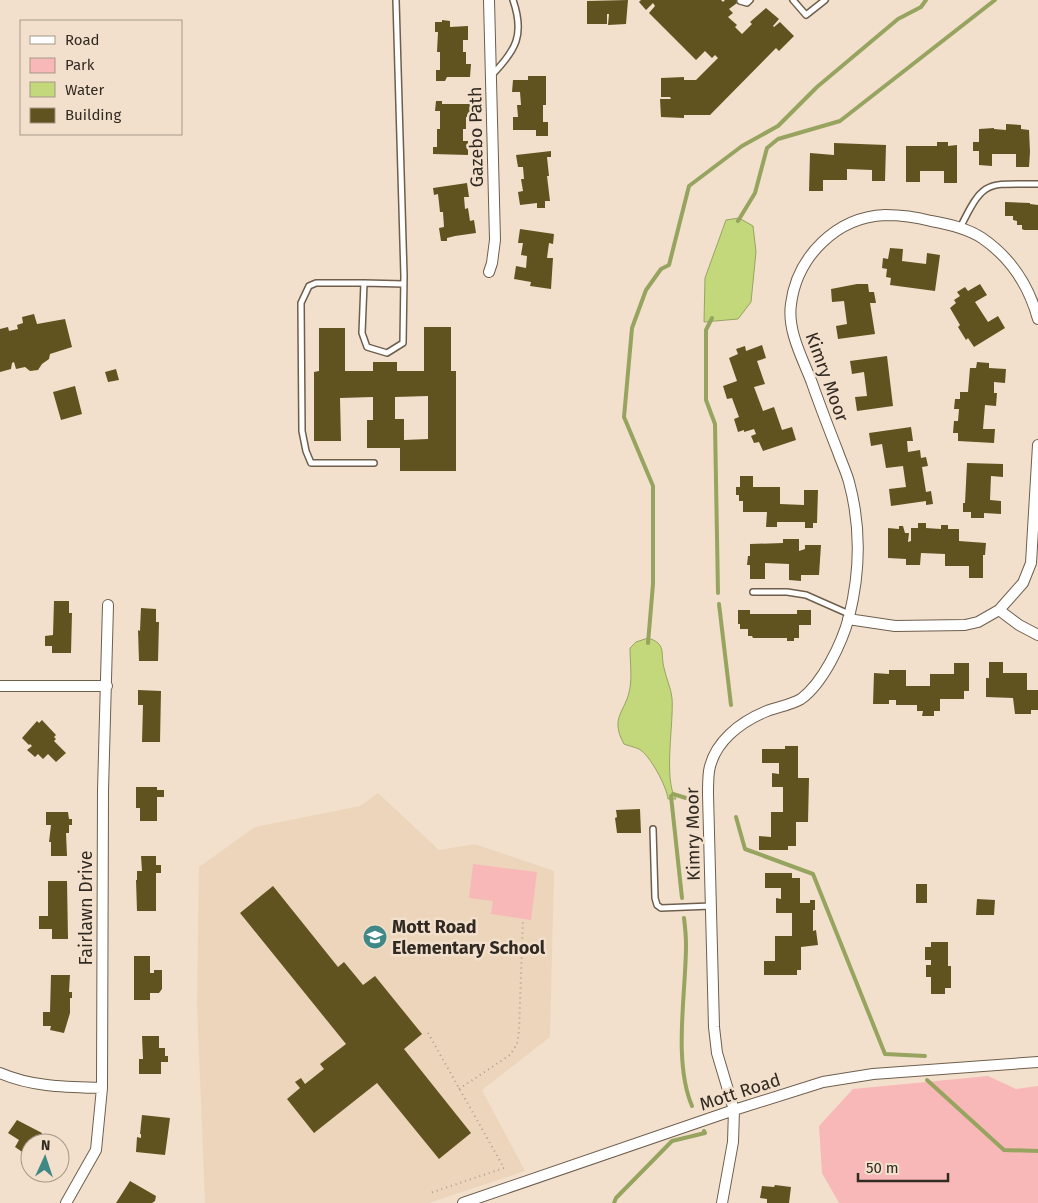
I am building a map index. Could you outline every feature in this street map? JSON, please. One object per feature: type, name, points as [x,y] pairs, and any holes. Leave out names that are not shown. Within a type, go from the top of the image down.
[{"type":"street","name":"Gazebo Path","points":[[489,0],[495,240],[489,272]]},
{"type":"street","name":"Kimry Moor","points":[[722,1203],[733,1142],[734,1110],[717,1053],[714,1027],[708,794],[710,770],[722,743],[740,724],[800,699],[817,684],[834,654],[849,617],[858,567],[857,532],[849,481],[793,334],[790,307],[794,286],[802,266],[814,250],[835,231],[858,220],[884,215],[912,217],[960,228],[981,238],[994,247],[1026,285],[1033,299],[1038,319]]},
{"type":"street","points":[[849,617],[895,626],[965,625],[978,622],[999,610],[1023,583],[1031,563],[1038,445]]},
{"type":"street","name":"Fairlawn Drive","points":[[66,1203],[96,1150],[102,1088],[104,790],[108,605]]},
{"type":"street","points":[[999,610],[1019,625],[1038,635]]},
{"type":"street","points":[[0,686],[107,686]]},
{"type":"street","name":"Mott Road","points":[[463,1203],[734,1110],[823,1082],[873,1074],[1038,1062]]},
{"type":"street","points":[[0,1074],[13,1079],[49,1086],[102,1088]]},
{"type":"lane","points":[[364,283],[362,333],[366,347],[387,352],[403,343],[404,284],[396,0]]},
{"type":"lane","points":[[491,76],[514,47],[518,32],[518,17],[513,0]]},
{"type":"lane","points":[[740,0],[747,3],[750,0]]},
{"type":"lane","points":[[793,0],[806,15],[825,0]]},
{"type":"lane","points":[[960,228],[972,204],[980,192],[988,186],[997,184],[1038,184]]},
{"type":"lane","points":[[374,463],[311,463],[306,451],[302,431],[301,303],[309,286],[316,282],[404,284]]},
{"type":"lane","points":[[753,592],[787,592],[806,595],[849,617]]},
{"type":"lane","points":[[653,829],[655,898],[657,906],[661,908],[711,906]]},
{"type":"path","points":[[459,1089],[510,1055],[516,1044],[519,1031],[523,918]]},
{"type":"path","points":[[428,1033],[504,1168],[430,1193]]},
{"type":"shaded area","name":"Mott Road Elementary School","points":[[378,793],[439,850],[475,844],[554,871],[550,1037],[482,1090],[525,1171],[429,1203],[205,1203],[197,1004],[199,867],[255,827],[360,806]]},
{"type":"green space","points":[[473,864],[537,872],[531,920],[491,914],[493,901],[469,898]]},
{"type":"green space","points":[[988,1076],[1016,1089],[1038,1086],[1038,1203],[839,1203],[822,1173],[819,1126],[853,1089]]},
{"type":"water","points":[[739,218],[753,226],[756,252],[751,302],[738,319],[704,322],[705,278],[726,220]]},
{"type":"water","points":[[648,638],[658,643],[662,649],[664,668],[671,694],[670,779],[676,799],[668,799],[665,787],[653,764],[639,749],[624,744],[618,727],[618,721],[630,688],[630,648],[636,642]]},
{"type":"building","points":[[628,0],[626,24],[608,25],[609,14],[607,14],[607,24],[587,24],[587,1]]},
{"type":"building","points":[[641,0],[721,0],[723,2],[725,0],[741,0],[729,9],[733,13],[728,17],[737,25],[735,27],[742,34],[752,24],[750,22],[766,8],[779,19],[774,27],[780,22],[794,36],[779,51],[776,48],[710,115],[684,115],[684,118],[661,117],[660,99],[671,99],[670,97],[661,97],[661,78],[684,77],[684,80],[696,80],[718,58],[715,55],[712,58],[705,51],[696,60],[649,13],[655,6],[653,3],[646,10],[639,2]]},
{"type":"building","points":[[442,20],[450,21],[450,27],[468,26],[468,40],[463,40],[463,52],[466,52],[466,64],[471,64],[470,77],[447,77],[445,81],[436,81],[436,70],[440,70],[440,52],[437,52],[438,32],[435,32],[435,22],[442,22]]},
{"type":"building","points":[[528,76],[546,76],[546,105],[543,105],[543,122],[548,122],[548,136],[536,136],[536,130],[513,130],[513,117],[518,117],[517,105],[521,105],[520,92],[512,92],[513,80],[528,80]]},
{"type":"building","points":[[436,101],[442,101],[442,104],[471,104],[470,117],[466,117],[466,129],[463,129],[463,141],[468,141],[468,155],[433,154],[433,147],[437,147],[437,129],[440,129],[440,111],[435,111]]},
{"type":"building","points":[[1006,124],[1021,125],[1021,129],[1029,130],[1029,167],[1016,167],[1016,154],[992,154],[992,166],[979,165],[979,151],[973,151],[973,142],[979,142],[979,129],[994,128],[1006,130]]},
{"type":"building","points":[[937,142],[948,142],[948,146],[957,145],[957,183],[944,183],[944,171],[920,171],[920,182],[906,182],[906,146],[937,146]]},
{"type":"building","points":[[834,143],[886,145],[885,181],[872,181],[872,170],[847,169],[847,180],[823,180],[823,191],[809,191],[810,153],[834,155]]},
{"type":"building","points":[[551,151],[551,157],[547,157],[550,201],[545,201],[545,208],[537,208],[537,203],[520,205],[518,192],[523,191],[521,179],[524,179],[523,167],[518,167],[516,155]]},
{"type":"building","points":[[467,183],[469,197],[464,197],[465,209],[468,208],[470,221],[474,220],[476,233],[455,236],[447,238],[447,241],[441,241],[439,228],[444,227],[443,212],[440,212],[438,194],[434,195],[433,188]]},
{"type":"building","points":[[1005,202],[1038,205],[1038,230],[1024,230],[1022,225],[1017,225],[1017,221],[1013,220],[1013,216],[1005,216]]},
{"type":"building","points":[[520,229],[554,234],[553,244],[549,243],[547,258],[553,258],[551,289],[530,286],[531,282],[514,279],[516,266],[526,268],[527,256],[521,255],[523,243],[518,243]]},
{"type":"building","points":[[890,248],[903,249],[902,261],[926,264],[927,253],[940,255],[935,291],[890,285],[891,278],[886,277],[887,269],[882,268],[883,258],[888,259]]},
{"type":"building","points":[[868,284],[869,292],[874,292],[876,303],[870,303],[875,334],[838,339],[836,326],[847,324],[844,301],[832,302],[831,289]]},
{"type":"building","points":[[980,284],[987,295],[975,302],[988,322],[998,316],[1005,328],[974,347],[968,338],[966,340],[958,327],[960,325],[950,308],[956,303],[954,300],[960,296],[957,292],[965,287],[968,291]]},
{"type":"building","points":[[34,314],[37,324],[65,319],[72,347],[50,354],[49,359],[38,370],[30,371],[25,367],[16,369],[14,362],[11,369],[0,372],[0,329],[8,327],[9,331],[18,329],[17,325],[23,323],[22,317]]},
{"type":"building","points":[[424,327],[451,327],[451,371],[456,371],[456,471],[400,471],[400,448],[367,448],[367,420],[373,420],[373,397],[340,398],[341,441],[314,441],[314,372],[319,371],[319,328],[345,328],[345,371],[373,371],[373,362],[397,362],[397,371],[424,371]],"holes":[[[428,396],[428,439],[404,440],[404,419],[395,419],[395,397]]]},
{"type":"building","points":[[762,345],[766,358],[757,361],[765,384],[754,387],[763,411],[774,407],[782,430],[792,427],[796,440],[763,451],[759,442],[754,443],[751,436],[756,434],[754,429],[738,432],[734,419],[739,417],[732,398],[727,399],[723,386],[737,381],[729,358],[738,354],[736,349],[745,346],[746,351]]},
{"type":"building","points":[[887,356],[893,406],[857,411],[855,397],[867,396],[864,372],[852,374],[850,361]]},
{"type":"building","points":[[977,362],[989,363],[989,368],[1006,369],[1005,383],[994,382],[994,393],[997,393],[996,406],[985,405],[983,429],[995,429],[994,443],[958,441],[958,433],[953,433],[954,421],[958,421],[959,409],[954,409],[955,399],[960,399],[960,392],[968,392],[970,368],[976,368]]},
{"type":"building","points":[[116,369],[119,380],[108,382],[105,372]]},
{"type":"building","points":[[75,386],[82,414],[61,420],[53,392]]},
{"type":"building","points":[[911,427],[913,441],[907,441],[908,452],[920,450],[921,458],[926,457],[928,466],[922,467],[926,492],[931,491],[933,504],[926,505],[926,501],[891,506],[889,489],[906,487],[903,466],[886,468],[882,444],[871,446],[869,433]]},
{"type":"building","points":[[967,463],[1003,464],[1003,477],[991,476],[990,500],[1001,501],[1001,514],[984,513],[984,518],[971,518],[971,512],[963,512]]},
{"type":"building","points":[[740,476],[753,476],[753,487],[780,487],[780,504],[804,505],[804,490],[818,490],[817,523],[813,523],[813,528],[805,528],[805,522],[777,522],[777,527],[766,527],[767,512],[743,512],[743,501],[739,501],[739,495],[736,495],[736,487],[740,487]]},
{"type":"building","points":[[918,523],[926,523],[926,528],[941,529],[941,525],[948,525],[948,529],[959,529],[959,541],[986,543],[985,555],[983,555],[983,578],[969,578],[969,566],[945,566],[945,554],[921,553],[920,565],[906,565],[906,559],[888,558],[888,528],[899,529],[899,526],[903,526],[905,533],[909,533],[908,542],[911,541],[911,528],[918,528]]},
{"type":"building","points":[[783,539],[799,539],[799,551],[805,549],[805,545],[821,545],[819,575],[801,575],[801,581],[789,580],[789,564],[765,563],[765,579],[750,579],[750,565],[747,565],[748,556],[750,556],[750,544],[783,543]]},
{"type":"building","points":[[54,601],[69,601],[69,613],[72,613],[71,653],[52,653],[52,646],[45,646],[45,636],[53,635]]},
{"type":"building","points":[[141,608],[156,609],[156,622],[159,622],[158,661],[139,661],[138,630],[140,631]]},
{"type":"building","points":[[738,610],[750,610],[750,614],[797,614],[797,610],[811,610],[811,625],[799,625],[799,638],[794,638],[794,641],[787,641],[787,638],[753,638],[748,636],[748,629],[740,629]]},
{"type":"building","points":[[989,662],[1003,662],[1003,673],[1027,673],[1027,690],[1038,690],[1038,710],[1031,710],[1031,714],[1015,714],[1013,698],[986,697],[986,678],[989,678]]},
{"type":"building","points":[[954,663],[969,663],[969,691],[964,691],[964,699],[940,699],[940,711],[934,711],[934,716],[922,716],[923,711],[917,711],[917,705],[896,705],[896,700],[889,700],[889,704],[873,704],[874,673],[889,674],[889,670],[906,670],[906,686],[930,686],[930,674],[954,674]]},
{"type":"building","points":[[138,690],[161,691],[160,742],[142,742],[143,705],[138,705]]},
{"type":"building","points":[[42,720],[56,735],[54,741],[66,753],[56,762],[48,754],[43,759],[38,754],[35,757],[27,750],[32,746],[22,738],[37,721],[39,723]]},
{"type":"building","points":[[785,746],[798,746],[798,778],[809,778],[808,822],[796,822],[796,846],[788,846],[788,850],[759,850],[759,836],[771,837],[771,812],[783,812],[783,787],[772,787],[772,773],[779,774],[779,763],[762,763],[762,749],[785,749]]},
{"type":"building","points":[[136,787],[157,787],[157,790],[164,790],[164,797],[157,797],[157,821],[140,821],[140,808],[136,808]]},
{"type":"building","points":[[640,809],[641,833],[617,833],[616,810]]},
{"type":"building","points":[[46,812],[68,812],[69,819],[72,819],[72,825],[69,825],[69,833],[66,833],[67,856],[51,856],[51,842],[49,842],[51,825],[46,825]]},
{"type":"building","points":[[141,856],[156,856],[156,865],[161,865],[161,873],[156,873],[156,911],[137,911],[136,880],[137,871],[142,871]]},
{"type":"building","points":[[765,873],[792,873],[792,878],[800,878],[800,903],[810,903],[810,900],[815,900],[813,931],[816,930],[818,945],[801,947],[801,970],[797,970],[797,975],[764,975],[764,961],[775,961],[775,936],[792,936],[792,913],[776,913],[776,898],[781,899],[781,888],[765,888]]},
{"type":"building","points":[[48,881],[67,881],[68,939],[52,939],[52,929],[39,929],[39,916],[48,916]]},
{"type":"building","points":[[916,884],[927,884],[927,903],[916,903]]},
{"type":"building","points":[[273,886],[338,967],[344,962],[363,985],[375,976],[422,1034],[404,1049],[471,1133],[439,1159],[377,1083],[314,1133],[287,1099],[300,1088],[295,1082],[301,1078],[305,1084],[324,1069],[320,1064],[346,1044],[240,913]]},
{"type":"building","points":[[977,899],[995,900],[994,915],[976,915]]},
{"type":"building","points":[[931,942],[948,942],[948,966],[951,966],[951,988],[945,988],[945,994],[931,994],[931,977],[926,977],[926,965],[931,965],[931,960],[925,960],[925,947],[931,947]]},
{"type":"building","points":[[134,956],[150,956],[150,973],[154,973],[154,970],[162,970],[162,989],[159,993],[150,993],[150,1000],[134,1000]]},
{"type":"building","points":[[51,975],[70,975],[69,992],[72,992],[72,998],[70,998],[70,1013],[64,1033],[50,1030],[51,1026],[43,1026],[43,1012],[50,1012]]},
{"type":"building","points":[[142,1036],[159,1036],[159,1048],[165,1048],[165,1056],[168,1056],[168,1062],[161,1062],[161,1074],[139,1074],[139,1059],[143,1059]]},
{"type":"building","points":[[142,1115],[170,1118],[165,1155],[136,1152],[137,1137],[141,1138]]},
{"type":"building","points":[[17,1120],[42,1133],[20,1133],[20,1150],[15,1147],[19,1140],[8,1133]]},
{"type":"building","points":[[130,1181],[156,1196],[155,1201],[152,1203],[116,1203]]},
{"type":"building","points":[[775,1185],[791,1187],[789,1203],[767,1203],[767,1199],[760,1198],[762,1186],[774,1187]]},
{"type":"waterway","points":[[648,643],[653,584],[653,486],[624,417],[632,328],[646,290],[661,269],[669,265],[689,186],[742,146],[778,126],[817,87],[898,19],[921,7],[926,0]]},
{"type":"waterway","points":[[738,221],[755,193],[767,148],[778,139],[840,121],[995,0]]},
{"type":"waterway","points":[[712,318],[706,330],[706,400],[715,424],[718,593]]},
{"type":"waterway","points":[[719,604],[731,705]]},
{"type":"waterway","points":[[673,794],[686,798]]},
{"type":"waterway","points":[[671,796],[682,898]]},
{"type":"waterway","points":[[736,817],[745,849],[813,874],[885,1054],[925,1056]]},
{"type":"waterway","points":[[684,918],[686,945],[682,1048],[686,1088],[692,1106]]},
{"type":"waterway","points":[[927,1080],[1004,1150],[1038,1151]]},
{"type":"waterway","points":[[614,1203],[616,1198],[672,1141],[705,1133],[704,1131]]},
{"type":"place","name":"Mott Road Elementary School","points":[[375,937]]}]
